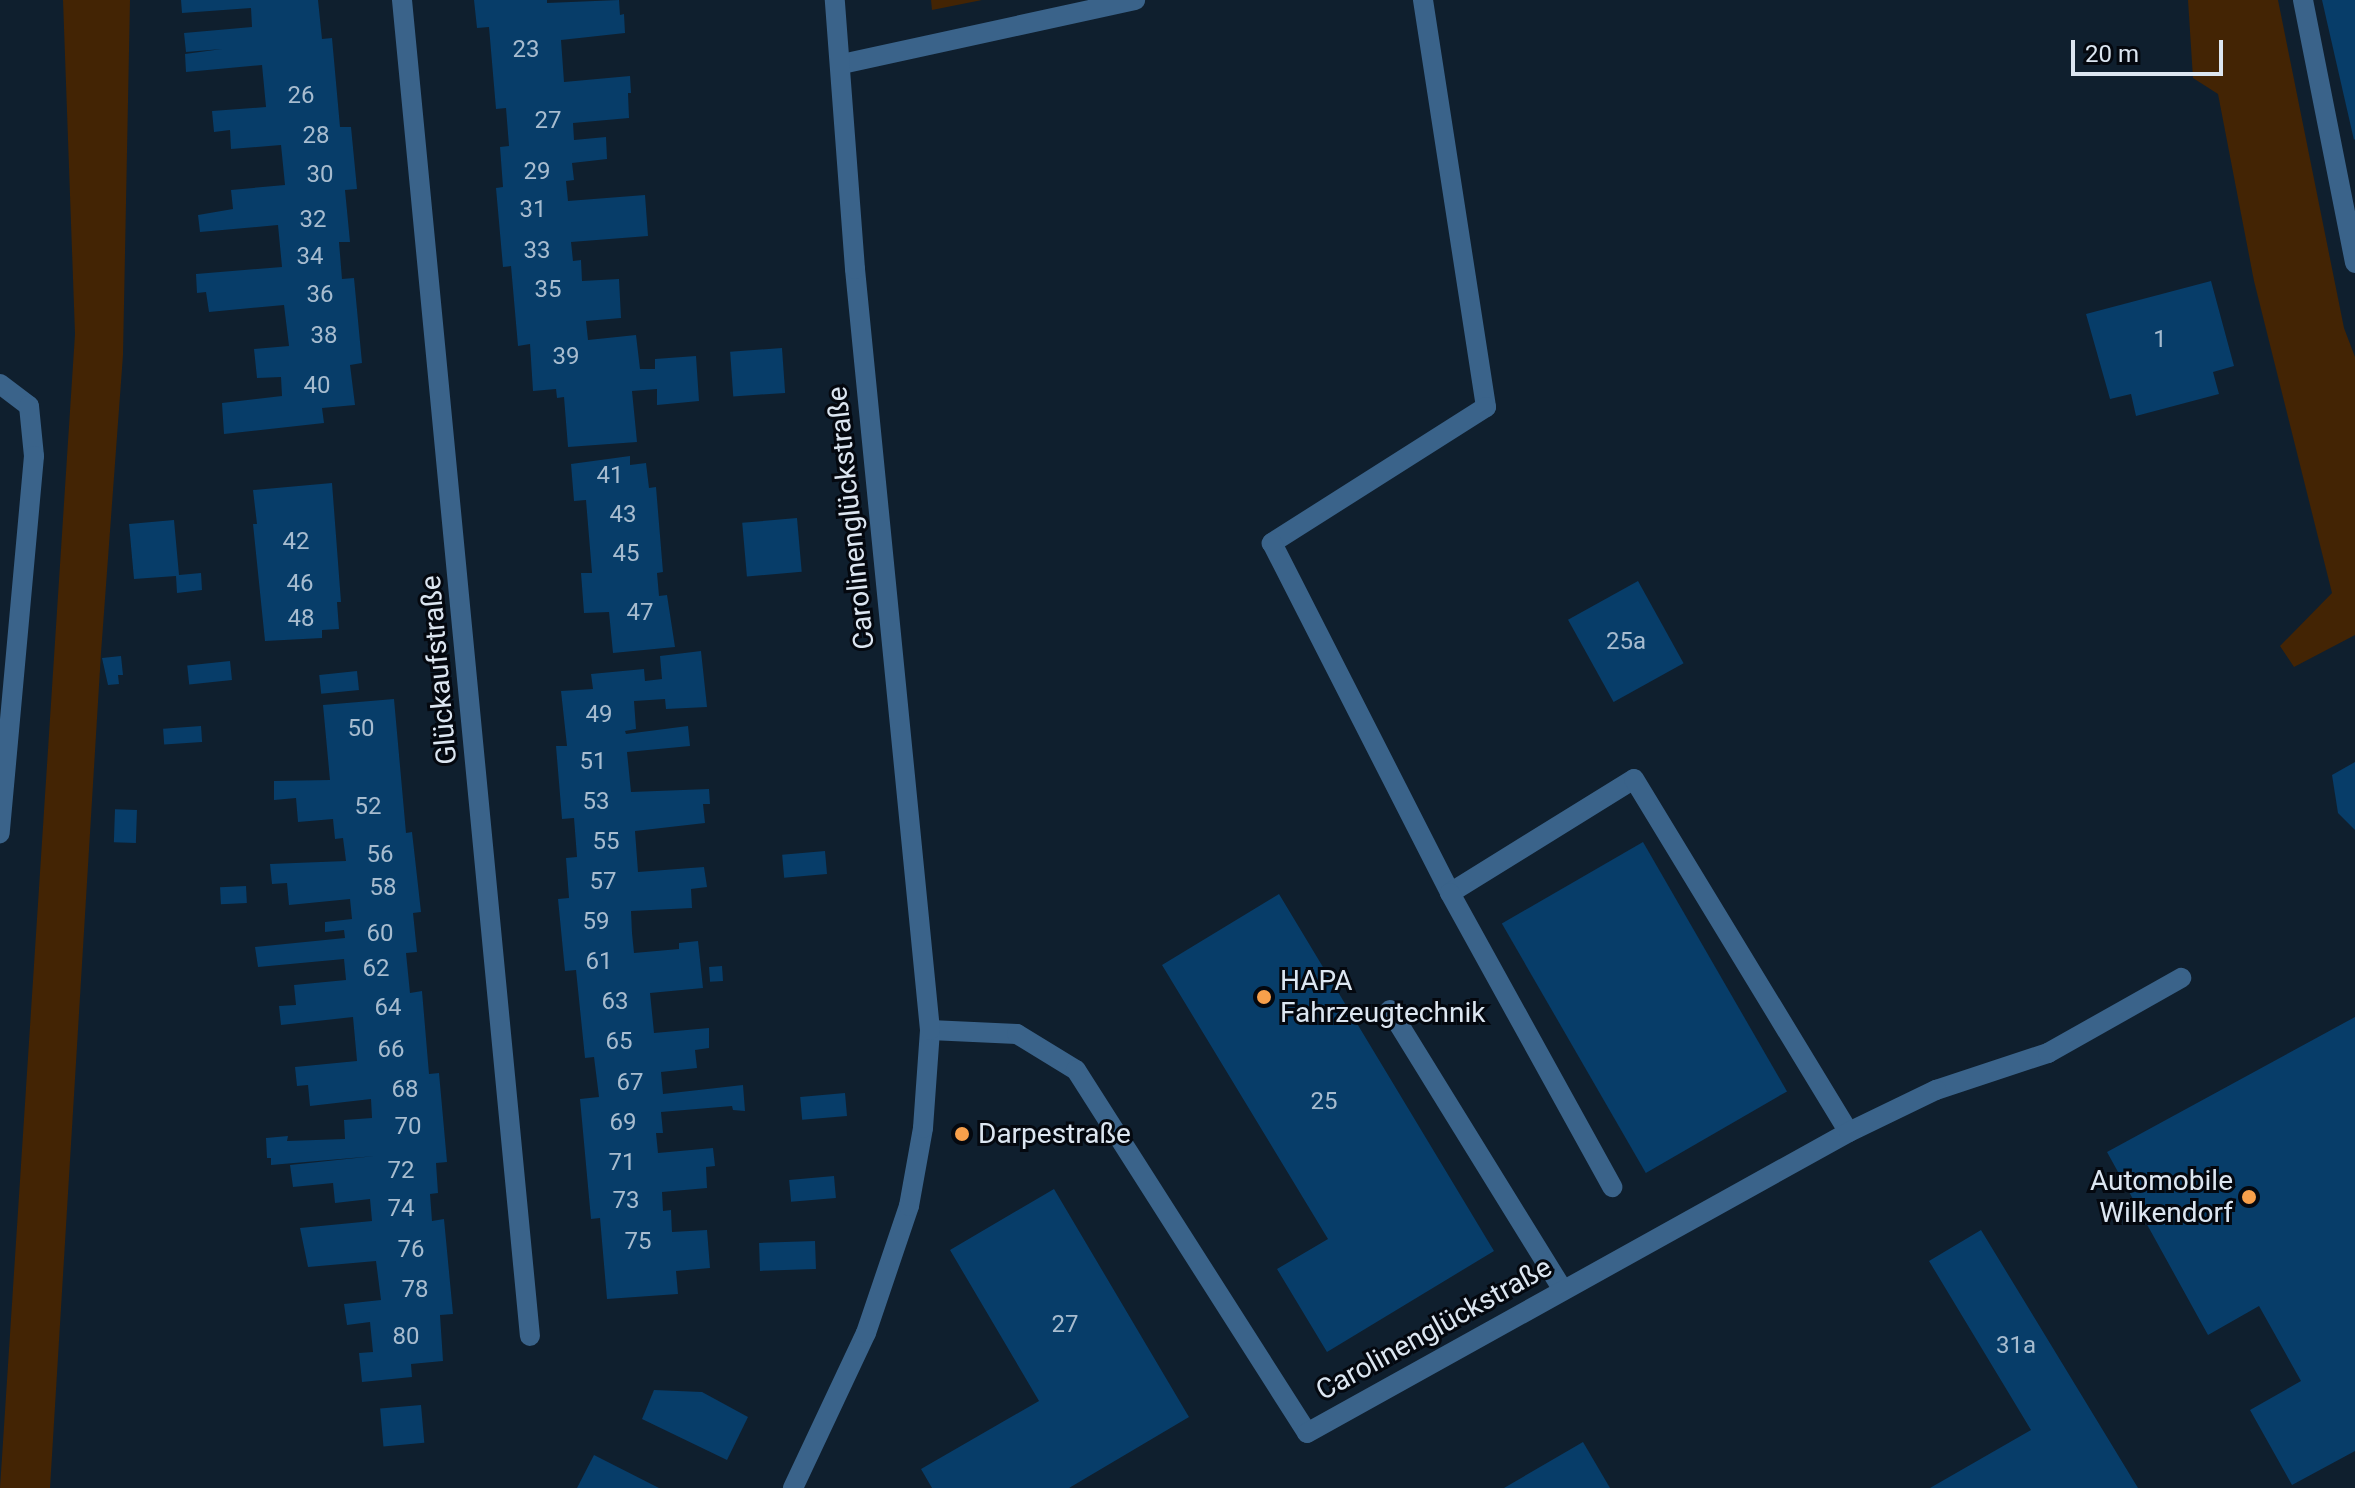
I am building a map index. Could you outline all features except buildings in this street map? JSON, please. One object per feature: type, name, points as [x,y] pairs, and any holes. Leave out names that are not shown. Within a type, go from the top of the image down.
[{"type":"street","name":"Glückaufstraße","points":[[402,0],[530,1336]]},
{"type":"street","name":"Carolinenglückstraße","points":[[793,1488],[866,1333],[909,1206],[923,1128],[930,1030],[855,269],[835,0]]},
{"type":"street","points":[[842,64],[1135,0]]},
{"type":"street","points":[[1423,0],[1486,407],[1272,543],[1450,893],[1612,1187]]},
{"type":"street","points":[[2303,0],[2355,263]]},
{"type":"street","points":[[0,384],[29,406],[34,456],[0,833]]},
{"type":"street","points":[[1450,893],[1634,779],[1849,1132]]},
{"type":"street","name":"Carolinenglückstraße","points":[[930,1030],[1017,1034],[1076,1070],[1307,1433],[1849,1132],[1936,1090],[2048,1053],[2181,978]]},
{"type":"street","points":[[1390,1010],[1562,1289]]},
{"type":"shaded area","points":[[63,0],[130,0],[123,355],[101,653],[50,1488],[0,1488],[75,334]]},
{"type":"shaded area","points":[[931,0],[982,0],[932,10]]},
{"type":"shaded area","points":[[2188,0],[2278,0],[2344,328],[2355,357],[2355,635],[2294,667],[2280,646],[2332,593],[2254,281],[2218,94],[2193,78]]},
{"type":"place","name":"HAPA Fahrzeugtechnik","points":[[1264,997]]},
{"type":"place","name":"Darpestraße","points":[[962,1134]]},
{"type":"place","name":"Automobile Wilkendorf","points":[[2249,1197]]}]
